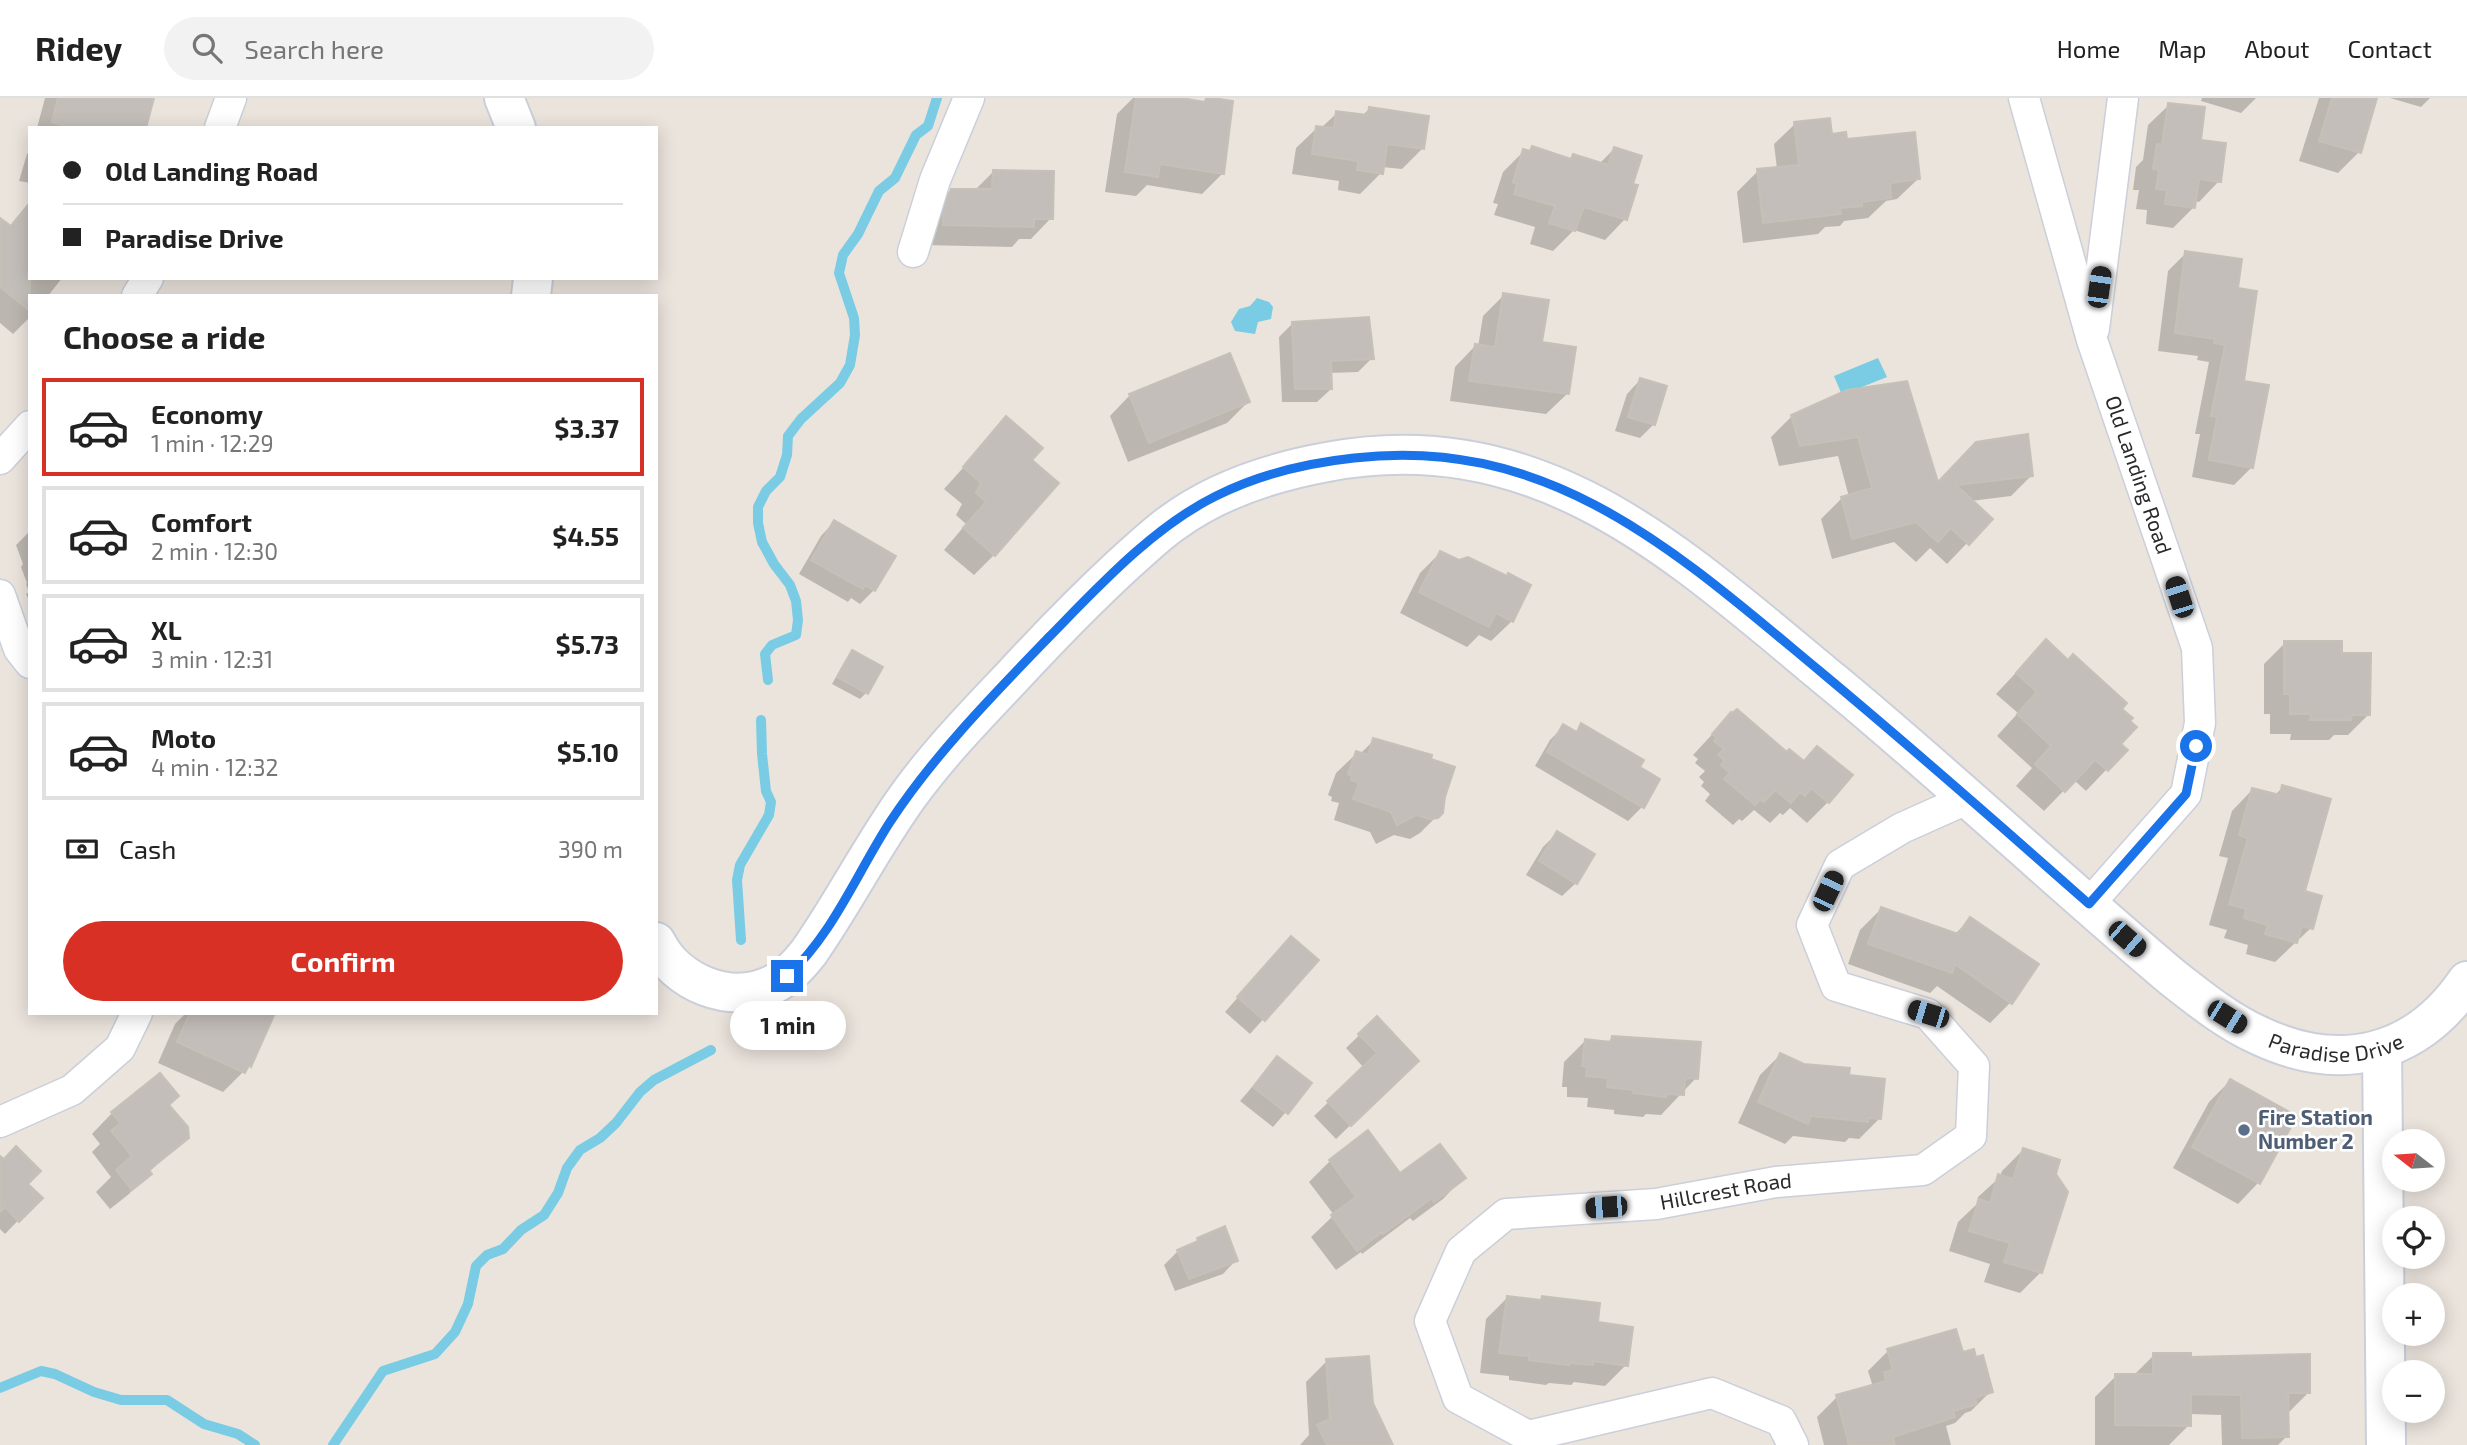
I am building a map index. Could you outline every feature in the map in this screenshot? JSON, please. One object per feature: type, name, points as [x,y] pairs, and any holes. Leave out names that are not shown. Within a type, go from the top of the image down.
[{"type":"street","points":[[221,126],[231,98]]},
{"type":"street","points":[[504,98],[515,126]]},
{"type":"street","points":[[913,252],[935,180],[969,98]]},
{"type":"street","name":"Old Landing Road","points":[[2024,98],[2092,340],[2197,648],[2200,723],[2186,794],[2089,904]]},
{"type":"street","points":[[2092,340],[2123,98]]},
{"type":"street","points":[[0,459],[28,428]]},
{"type":"street","name":"Paradise Drive","points":[[658,945],[683,975],[709,988],[740,993],[757,991],[787,976],[819,938],[889,823],[931,766],[1047,638],[1173,522],[1202,503],[1252,481],[1318,463],[1370,456],[1419,454],[1472,461],[1522,473],[1605,509],[1633,526],[1698,572],[1865,709],[2190,992],[2256,1034],[2288,1046],[2319,1053],[2345,1054],[2382,1049],[2409,1038],[2433,1022],[2467,981]]},
{"type":"street","points":[[0,595],[19,649],[28,660]]},
{"type":"street","name":"Hillcrest Road","points":[[1793,1445],[1781,1421],[1712,1393],[1528,1436],[1458,1398],[1430,1321],[1461,1251],[1506,1214],[1656,1204],[1776,1182],[1923,1170],[1971,1136],[1973,1066],[1928,1014],[1836,986],[1812,925],[1840,865],[1902,828],[1969,798]]},
{"type":"street","points":[[0,1122],[72,1090],[120,1048],[135,1015]]},
{"type":"street","points":[[2382,1049],[2386,1445]]},
{"type":"water","points":[[1257,298],[1269,302],[1273,307],[1271,319],[1258,322],[1255,334],[1235,331],[1231,322],[1239,309],[1250,306]]},
{"type":"water","points":[[1878,358],[1887,377],[1842,395],[1834,376]]},
{"type":"building","points":[[58,98],[154,98],[147,126],[66,126],[52,122]]},
{"type":"building","points":[[1136,98],[1181,98],[1205,102],[1206,98],[1213,98],[1233,101],[1224,174],[1160,164],[1158,177],[1125,172]]},
{"type":"building","points":[[2332,98],[2377,98],[2361,153],[2319,141]]},
{"type":"building","points":[[2168,103],[2205,107],[2201,140],[2226,143],[2221,182],[2199,179],[2195,208],[2165,204],[2167,190],[2156,189],[2159,170],[2153,169],[2157,144],[2162,145]]},
{"type":"building","points":[[1369,107],[1429,116],[1424,149],[1387,144],[1383,174],[1357,170],[1358,161],[1312,154],[1316,126],[1334,128],[1336,111],[1368,115]]},
{"type":"building","points":[[1830,118],[1832,134],[1846,132],[1847,139],[1915,132],[1920,179],[1890,183],[1891,198],[1862,202],[1862,206],[1840,208],[1841,214],[1763,223],[1757,169],[1799,165],[1794,122]]},
{"type":"building","points":[[1532,146],[1571,159],[1573,154],[1608,165],[1614,147],[1642,156],[1633,184],[1638,185],[1627,220],[1584,207],[1575,231],[1549,223],[1555,206],[1514,194],[1517,184],[1513,182],[1523,149],[1530,151]]},
{"type":"building","points":[[993,170],[1054,171],[1053,219],[1034,219],[1034,227],[943,225],[943,215],[951,189],[992,189]]},
{"type":"building","points":[[28,205],[28,309],[0,287],[0,218],[11,226]]},
{"type":"building","points":[[2185,251],[2242,259],[2238,288],[2257,291],[2244,381],[2269,385],[2253,468],[2209,460],[2217,417],[2211,416],[2225,345],[2214,343],[2215,339],[2175,333]]},
{"type":"building","points":[[1503,293],[1549,300],[1542,342],[1576,347],[1569,394],[1469,381],[1475,344],[1495,347]]},
{"type":"building","points":[[1369,317],[1374,359],[1331,361],[1332,389],[1295,389],[1292,322]]},
{"type":"building","points":[[1230,353],[1250,402],[1149,443],[1129,394]]},
{"type":"building","points":[[1640,378],[1667,386],[1655,425],[1628,417]]},
{"type":"building","points":[[1907,381],[1938,482],[1976,442],[2028,434],[2033,476],[1956,485],[1993,519],[1969,545],[1951,528],[1938,542],[1916,522],[1852,539],[1841,497],[1872,488],[1858,437],[1800,446],[1791,415],[1847,390]]},
{"type":"building","points":[[1006,416],[1043,448],[1032,460],[1059,483],[995,556],[963,528],[986,502],[976,493],[981,483],[963,467]]},
{"type":"building","points":[[834,520],[896,556],[875,591],[865,585],[863,589],[811,560]]},
{"type":"building","points":[[1440,551],[1459,560],[1468,557],[1531,585],[1513,622],[1496,613],[1489,627],[1419,592]]},
{"type":"building","points":[[2046,639],[2068,660],[2073,654],[2127,703],[2122,709],[2133,718],[2130,721],[2137,727],[2121,744],[2128,750],[2108,771],[2095,760],[2065,792],[2035,764],[2051,746],[2017,714],[2037,692],[2016,673]]},
{"type":"building","points":[[2284,641],[2342,641],[2342,653],[2371,653],[2370,715],[2352,715],[2351,720],[2310,720],[2311,714],[2290,714],[2290,694],[2284,694]]},
{"type":"building","points":[[852,650],[883,667],[868,694],[837,677]]},
{"type":"building","points":[[1737,709],[1787,752],[1789,749],[1804,761],[1817,746],[1853,775],[1829,803],[1811,788],[1805,796],[1800,792],[1791,803],[1775,790],[1764,802],[1761,799],[1755,805],[1724,779],[1730,773],[1721,765],[1724,760],[1718,755],[1724,749],[1714,741],[1717,738],[1712,734],[1731,712]]},
{"type":"building","points":[[1581,723],[1644,760],[1640,767],[1660,779],[1644,808],[1547,752],[1563,724],[1577,732]]},
{"type":"building","points":[[1373,738],[1432,755],[1431,759],[1455,767],[1445,797],[1443,813],[1438,818],[1416,815],[1397,825],[1391,812],[1353,799],[1359,783],[1351,780],[1352,776],[1348,774],[1356,751],[1368,755]]},
{"type":"building","points":[[2282,785],[2331,799],[2305,891],[2322,896],[2313,929],[2302,926],[2297,943],[2265,934],[2268,925],[2244,918],[2246,909],[2229,904],[2248,838],[2239,835],[2252,788],[2280,795]]},
{"type":"building","points":[[1557,831],[1595,854],[1577,884],[1539,861]]},
{"type":"building","points":[[1881,907],[1958,934],[1970,917],[2039,964],[2012,1004],[1955,964],[1952,973],[1868,944]]},
{"type":"building","points":[[1291,936],[1319,960],[1265,1021],[1237,997]]},
{"type":"building","points":[[189,1015],[274,1015],[251,1067],[249,1065],[245,1073],[177,1042]]},
{"type":"building","points":[[1377,1016],[1419,1061],[1351,1126],[1327,1101],[1377,1053],[1358,1034]]},
{"type":"building","points":[[1612,1036],[1701,1042],[1698,1079],[1685,1078],[1684,1095],[1666,1094],[1666,1097],[1607,1087],[1608,1078],[1586,1076],[1587,1067],[1582,1066],[1585,1039],[1611,1042]]},
{"type":"building","points":[[1780,1053],[1804,1064],[1850,1068],[1849,1075],[1885,1079],[1881,1119],[1868,1118],[1868,1122],[1811,1116],[1808,1124],[1758,1102]]},
{"type":"building","points":[[1277,1056],[1312,1083],[1288,1114],[1253,1087]]},
{"type":"building","points":[[160,1073],[179,1096],[169,1105],[188,1127],[189,1138],[149,1170],[152,1174],[132,1190],[116,1170],[132,1156],[111,1131],[121,1123],[111,1112]]},
{"type":"building","points":[[2230,1079],[2297,1116],[2260,1184],[2192,1147]]},
{"type":"building","points":[[1368,1130],[1400,1173],[1440,1144],[1466,1178],[1434,1202],[1432,1198],[1357,1251],[1331,1215],[1356,1197],[1329,1160]]},
{"type":"building","points":[[16,1146],[41,1171],[28,1184],[43,1198],[19,1222],[5,1207],[0,1212],[0,1156],[4,1159]]},
{"type":"building","points":[[2023,1148],[2060,1160],[2056,1174],[2068,1192],[2042,1273],[2004,1262],[2010,1243],[1969,1231],[1979,1199],[1990,1203],[1998,1174],[2013,1179]]},
{"type":"building","points":[[1225,1226],[1238,1261],[1189,1279],[1177,1250]]},
{"type":"building","points":[[1507,1296],[1541,1300],[1542,1296],[1600,1303],[1598,1322],[1633,1327],[1628,1366],[1593,1361],[1593,1365],[1569,1365],[1529,1360],[1529,1356],[1499,1353]]},
{"type":"building","points":[[1956,1329],[1963,1352],[1974,1349],[1976,1357],[1983,1355],[1993,1392],[1975,1398],[1977,1404],[1953,1411],[1955,1417],[1893,1437],[1895,1445],[1849,1445],[1836,1395],[1886,1381],[1884,1372],[1893,1370],[1887,1349]]},
{"type":"building","points":[[2153,1353],[2191,1353],[2191,1357],[2310,1354],[2310,1393],[2288,1393],[2289,1437],[2242,1438],[2241,1395],[2191,1394],[2191,1426],[2115,1425],[2115,1374],[2153,1374]]},
{"type":"building","points":[[1369,1356],[1373,1403],[1393,1445],[1327,1445],[1317,1425],[1330,1419],[1326,1359]]},
{"type":"waterway","points":[[768,680],[765,654],[772,645],[796,635],[798,620],[796,601],[790,585],[762,542],[758,507],[766,491],[780,477],[787,455],[788,436],[801,419],[840,383],[850,365],[855,335],[854,318],[839,273],[843,255],[858,234],[879,191],[895,178],[916,135],[928,126],[937,98]]},
{"type":"waterway","points":[[741,940],[737,880],[740,865],[769,815],[771,802],[766,791],[761,720]]},
{"type":"waterway","points":[[333,1445],[383,1371],[435,1354],[455,1332],[468,1304],[476,1266],[487,1255],[503,1249],[521,1230],[544,1215],[558,1193],[567,1168],[580,1150],[600,1138],[616,1123],[640,1092],[654,1080],[711,1050]]},
{"type":"waterway","points":[[0,1388],[41,1371],[55,1374],[94,1392],[121,1400],[167,1400],[204,1424],[238,1434],[255,1445]]},
{"type":"place","name":"Fire Station Number 2","points":[[2244,1130]]},
{"type":"route","points":[[787,976],[799,965],[828,925],[910,792],[987,703],[1096,590],[1160,532],[1202,503],[1252,481],[1318,463],[1395,454],[1456,458],[1522,473],[1605,509],[1662,545],[1716,586],[1931,765],[2089,904],[2186,794],[2196,746]]}]
